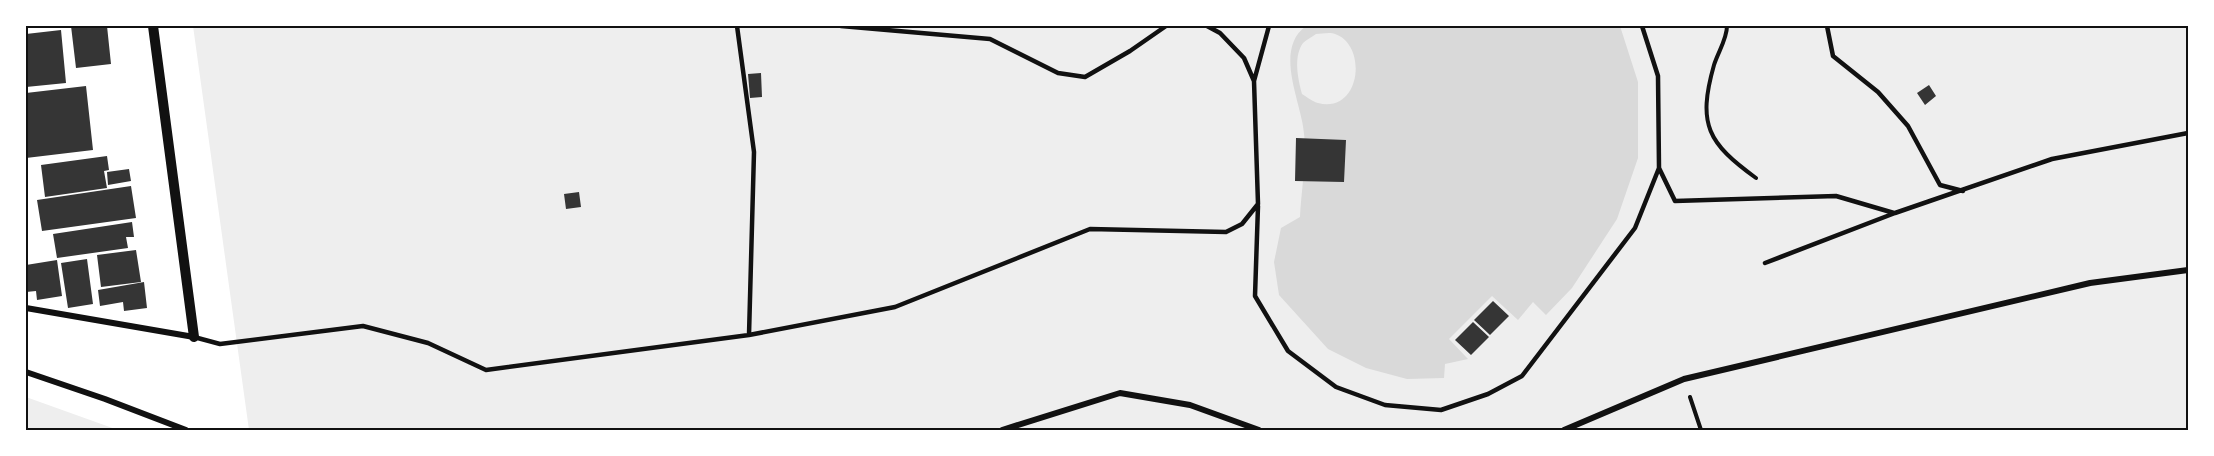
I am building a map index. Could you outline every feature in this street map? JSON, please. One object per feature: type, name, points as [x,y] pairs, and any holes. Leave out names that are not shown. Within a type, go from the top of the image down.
[{"type":"street","points":[[26,308],[194,337],[153,26]]},
{"type":"street","points":[[1564,430],[1684,379],[2090,283],[2188,270]]},
{"type":"street","points":[[26,372],[186,430]]},
{"type":"street","points":[[1002,430],[1120,393],[1191,405],[1259,430]]},
{"type":"lane","points":[[740,26],[754,152],[749,335]]},
{"type":"lane","points":[[841,26],[990,39],[1058,73],[1085,76],[1130,51],[1166,26]]},
{"type":"lane","points":[[1208,26],[1220,33],[1244,58],[1254,81]]},
{"type":"lane","points":[[1269,26],[1254,81],[1258,204],[1255,296],[1288,351],[1336,387],[1385,405],[1441,410],[1488,394],[1522,376],[1635,228],[1659,168],[1658,76],[1642,26]]},
{"type":"lane","points":[[1827,26],[1833,56],[1878,92],[1908,126],[1940,185],[1963,191]]},
{"type":"lane","points":[[1765,263],[1895,213],[2052,159],[2188,133]]},
{"type":"lane","points":[[1659,168],[1675,201],[1836,196],[1895,213]]},
{"type":"lane","points":[[194,337],[220,344],[363,326],[428,343],[486,370],[749,335],[895,307],[1090,229],[1226,232],[1242,224],[1258,204]]},
{"type":"path","points":[[1727,26],[1705,104],[1710,131],[1724,153],[1784,198]]},
{"type":"path","points":[[1684,379],[1701,430]]},
{"type":"shaded area","points":[[193,26],[2188,26],[2188,430],[249,430]]},
{"type":"shaded area","points":[[1306,26],[1620,26],[1638,82],[1638,158],[1617,219],[1572,288],[1546,315],[1533,302],[1518,320],[1492,296],[1449,339],[1468,359],[1445,364],[1444,378],[1407,379],[1366,368],[1328,349],[1279,295],[1274,262],[1281,228],[1300,217],[1304,164],[1304,134],[1290,63],[1291,49],[1296,36]],"holes":[[[1333,33],[1346,41],[1352,51],[1355,64],[1355,77],[1351,89],[1343,98],[1332,104],[1316,102],[1302,94],[1299,82],[1297,61],[1300,49],[1304,42],[1316,34]]]},
{"type":"shaded area","points":[[26,397],[118,430],[26,430]]},
{"type":"building","points":[[71,26],[107,26],[111,64],[76,68]]},
{"type":"building","points":[[61,30],[66,83],[26,87],[26,34]]},
{"type":"building","points":[[761,73],[762,97],[750,98],[748,74]]},
{"type":"building","points":[[1929,85],[1936,96],[1925,105],[1917,93]]},
{"type":"building","points":[[86,86],[93,150],[26,158],[26,93]]},
{"type":"building","points":[[1296,138],[1346,140],[1344,182],[1295,181]]},
{"type":"building","points":[[107,156],[109,170],[104,171],[107,188],[45,197],[41,165]]},
{"type":"building","points":[[129,169],[131,181],[108,185],[107,172]]},
{"type":"building","points":[[131,186],[136,218],[42,231],[37,200]]},
{"type":"building","points":[[579,192],[581,207],[566,209],[564,194]]},
{"type":"building","points":[[132,222],[134,237],[126,237],[128,248],[57,258],[53,234]]},
{"type":"building","points":[[136,250],[141,282],[101,287],[97,255]]},
{"type":"building","points":[[87,259],[93,304],[68,308],[61,263]]},
{"type":"building","points":[[57,260],[62,296],[37,300],[36,291],[26,292],[26,265]]},
{"type":"building","points":[[144,282],[147,308],[124,311],[123,302],[100,306],[98,290]]},
{"type":"building","points":[[1493,301],[1509,316],[1490,335],[1474,320]]},
{"type":"building","points":[[1473,322],[1489,337],[1471,355],[1455,340]]}]
